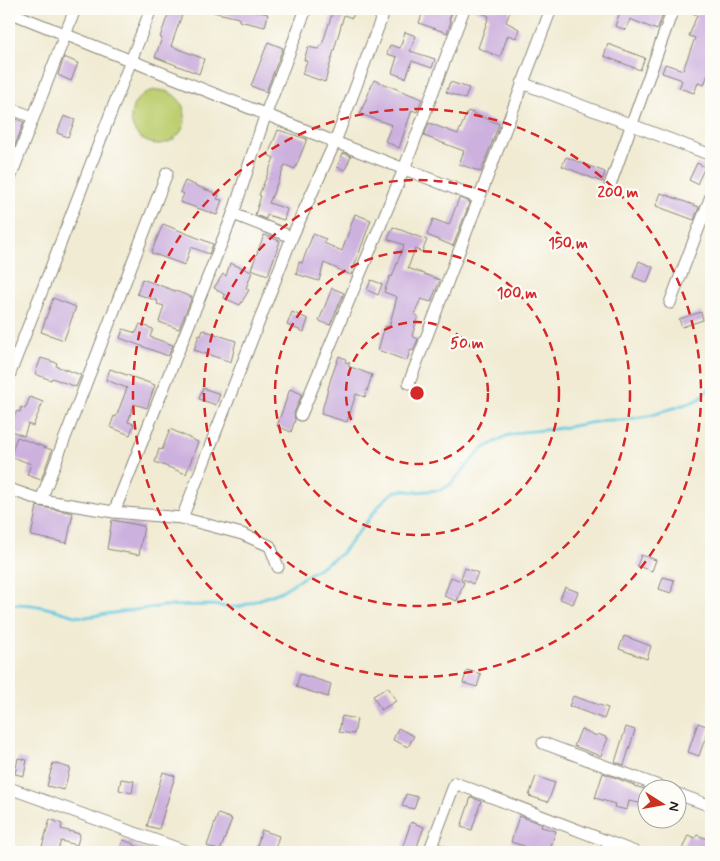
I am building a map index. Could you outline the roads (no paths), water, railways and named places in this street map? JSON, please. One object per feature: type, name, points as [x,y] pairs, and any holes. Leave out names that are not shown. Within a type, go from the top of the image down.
[{"type":"street","points":[[9,181],[75,9]]},
{"type":"street","points":[[9,376],[151,9]]},
{"type":"street","points":[[114,512],[233,214],[266,113],[306,9]]},
{"type":"street","points":[[182,518],[292,236],[335,142],[385,9]]},
{"type":"street","points":[[301,415],[404,169],[464,9]]},
{"type":"street","points":[[409,383],[551,9]]},
{"type":"street","points":[[610,185],[673,9]]},
{"type":"street","points":[[9,12],[479,198]]},
{"type":"street","points":[[522,83],[711,155]]},
{"type":"street","points":[[9,108],[34,117]]},
{"type":"street","points":[[41,500],[167,173]]},
{"type":"street","points":[[670,303],[711,196]]},
{"type":"street","points":[[233,214],[292,236]]},
{"type":"street","points":[[9,489],[41,500],[114,512],[182,518],[242,534],[270,546],[278,566]]},
{"type":"street","points":[[543,743],[638,778]]},
{"type":"street","points":[[444,852],[430,850],[455,783],[635,852]]},
{"type":"street","points":[[9,788],[188,852]]},
{"type":"street","points":[[688,798],[711,806]]},
{"type":"waterway","points":[[9,605],[37,606],[85,617],[164,606],[212,605],[239,607],[280,592],[341,554],[383,501],[394,492],[403,490],[415,492],[440,490],[450,485],[481,450],[506,436],[522,432],[653,415],[698,400],[711,387]]}]
